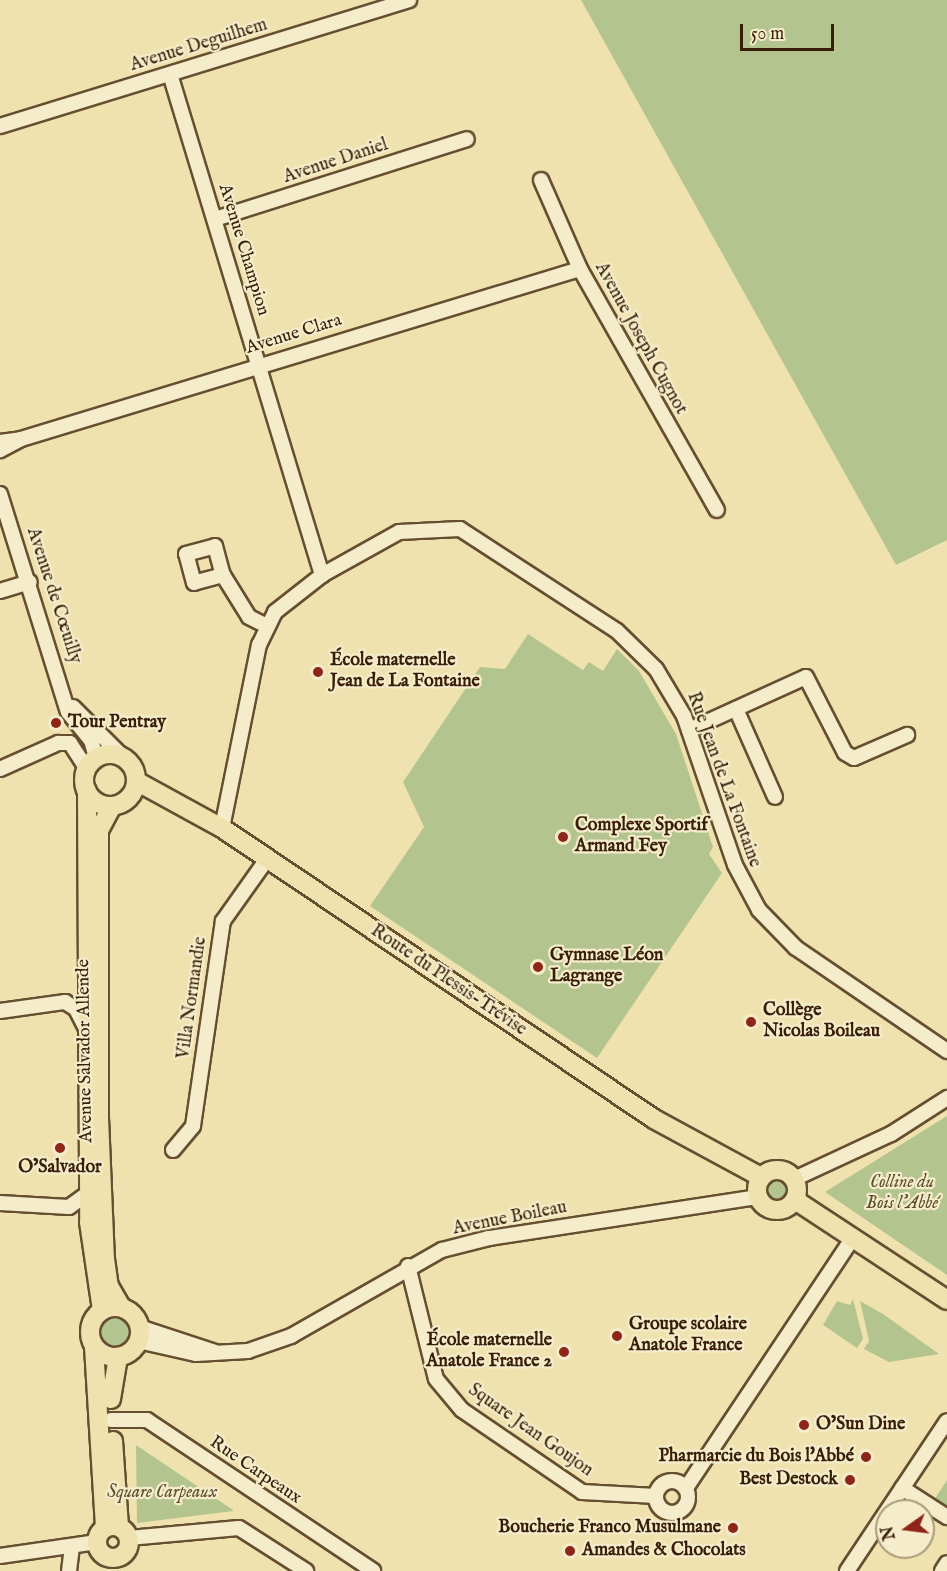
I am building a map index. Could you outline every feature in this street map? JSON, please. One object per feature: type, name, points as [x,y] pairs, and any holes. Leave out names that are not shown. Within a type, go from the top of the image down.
[{"type":"main road","points":[[122,756],[136,781],[126,801],[112,806],[97,803],[87,791],[91,763],[122,756]]},
{"type":"main road","name":"Route du Plessis-Trévise","points":[[136,781],[222,828],[654,1119],[761,1177]]},
{"type":"main road","name":"Avenue Salvador Allende","points":[[87,791],[85,1027],[88,1193],[95,1290],[102,1310]]},
{"type":"main road","points":[[112,806],[99,830],[99,1118],[105,1259],[109,1286],[139,1334],[118,1357],[110,1378],[113,1549]]},
{"type":"main road","points":[[778,1169],[794,1179],[795,1200],[777,1210],[758,1197],[761,1177],[778,1169]]},
{"type":"main road","points":[[795,1200],[947,1300]]},
{"type":"main road","points":[[113,1549],[94,1347],[90,1327],[102,1310],[121,1307]]},
{"type":"main road","points":[[94,1347],[118,1357]]},
{"type":"street","name":"Avenue Deguilhem","points":[[0,126],[409,0]]},
{"type":"street","name":"Avenue Champion","points":[[170,75],[322,575]]},
{"type":"street","name":"Avenue Daniel","points":[[215,219],[467,139]]},
{"type":"street","name":"Avenue Joseph Cugnot","points":[[541,180],[580,269],[717,510]]},
{"type":"street","name":"Avenue Clara","points":[[0,442],[21,439],[259,364],[580,269]]},
{"type":"street","name":"Avenue Clara","points":[[0,450],[21,439]]},
{"type":"street","name":"Avenue de Cœuilly","points":[[2,499],[30,582],[72,722],[91,740],[91,763]]},
{"type":"street","name":"Rue Jean de La Fontaine","points":[[222,828],[267,626],[287,598],[322,575],[399,532],[460,529],[617,630],[656,669],[689,730],[745,890],[775,930],[947,1051]]},
{"type":"street","points":[[223,575],[249,617],[267,626]]},
{"type":"street","points":[[0,591],[30,582]]},
{"type":"street","points":[[689,730],[806,677],[845,753],[854,758],[908,735]]},
{"type":"street","name":"Avenue de Cœuilly","points":[[66,698],[122,756]]},
{"type":"street","points":[[736,710],[775,797]]},
{"type":"street","points":[[0,769],[58,743],[70,743],[91,763]]},
{"type":"street","name":"Villa Normandie","points":[[173,1150],[193,1126],[223,921],[267,859]]},
{"type":"street","points":[[0,1011],[64,1002],[76,1009],[85,1027]]},
{"type":"street","points":[[794,1179],[891,1134],[947,1098]]},
{"type":"street","points":[[0,1203],[69,1207],[88,1193]]},
{"type":"street","name":"Avenue Boileau","points":[[139,1334],[220,1354],[291,1336],[408,1266],[489,1238],[758,1197]]},
{"type":"street","points":[[656,1496],[660,1509],[673,1514],[685,1508],[686,1488],[853,1238]]},
{"type":"street","name":"Square Jean Goujon","points":[[408,1266],[436,1379],[462,1410],[582,1492],[656,1496],[666,1482],[686,1488]]},
{"type":"street","name":"Rue Carpeaux","points":[[111,1420],[147,1420],[373,1571]]},
{"type":"street","points":[[847,1571],[947,1421]]},
{"type":"street","points":[[902,1488],[947,1517]]},
{"type":"street","points":[[0,1556],[72,1546],[113,1549],[239,1528],[306,1571]]},
{"type":"street","points":[[69,1571],[72,1546]]},
{"type":"street","points":[[942,1571],[947,1563]]},
{"type":"green space","points":[[581,0],[947,0],[947,540],[896,565]]},
{"type":"green space","name":"Complexe Sportif Armand Fey","points":[[528,634],[583,670],[589,662],[603,671],[617,649],[639,671],[676,734],[713,847],[709,854],[722,873],[597,1058],[370,906],[424,827],[403,782],[480,667],[505,669]]},
{"type":"green space","name":"Colline du Bois l'Abbé","points":[[947,1116],[947,1275],[825,1192]]},
{"type":"green space","points":[[777,1178],[785,1181],[788,1189],[785,1197],[777,1200],[769,1197],[766,1189],[769,1181]]},
{"type":"green space","points":[[853,1299],[863,1339],[857,1348],[823,1325],[837,1301],[850,1305]]},
{"type":"green space","points":[[860,1301],[883,1314],[939,1354],[889,1362],[864,1349],[869,1341]]},
{"type":"green space","points":[[115,1315],[126,1320],[131,1331],[126,1342],[115,1347],[104,1342],[99,1331],[104,1320]]},
{"type":"green space","name":"Square Carpeaux","points":[[136,1445],[233,1510],[233,1511],[137,1523]]},
{"type":"green space","points":[[947,1480],[947,1508],[935,1499]]},
{"type":"place","name":"École maternelle Jean de La Fontaine","points":[[318,672]]},
{"type":"place","name":"Tour Pentray","points":[[56,723]]},
{"type":"place","name":"Complexe Sportif Armand Fey","points":[[563,837]]},
{"type":"place","name":"Gymnase Léon Lagrange","points":[[538,967]]},
{"type":"place","name":"Collège Nicolas Boileau","points":[[751,1022]]},
{"type":"place","name":"O’Salvador","points":[[60,1148]]},
{"type":"place","name":"Groupe scolaire Anatole France","points":[[617,1336]]},
{"type":"place","name":"École maternelle Anatole France 2","points":[[564,1352]]},
{"type":"place","name":"O’Sun Dine","points":[[804,1425]]},
{"type":"place","name":"Pharmarcie du Bois l'Abbé","points":[[866,1457]]},
{"type":"place","name":"Best Destock","points":[[850,1480]]},
{"type":"place","name":"Boucherie Franco Musulmane","points":[[733,1528]]},
{"type":"place","name":"Amandes & Chocolats","points":[[570,1551]]}]
